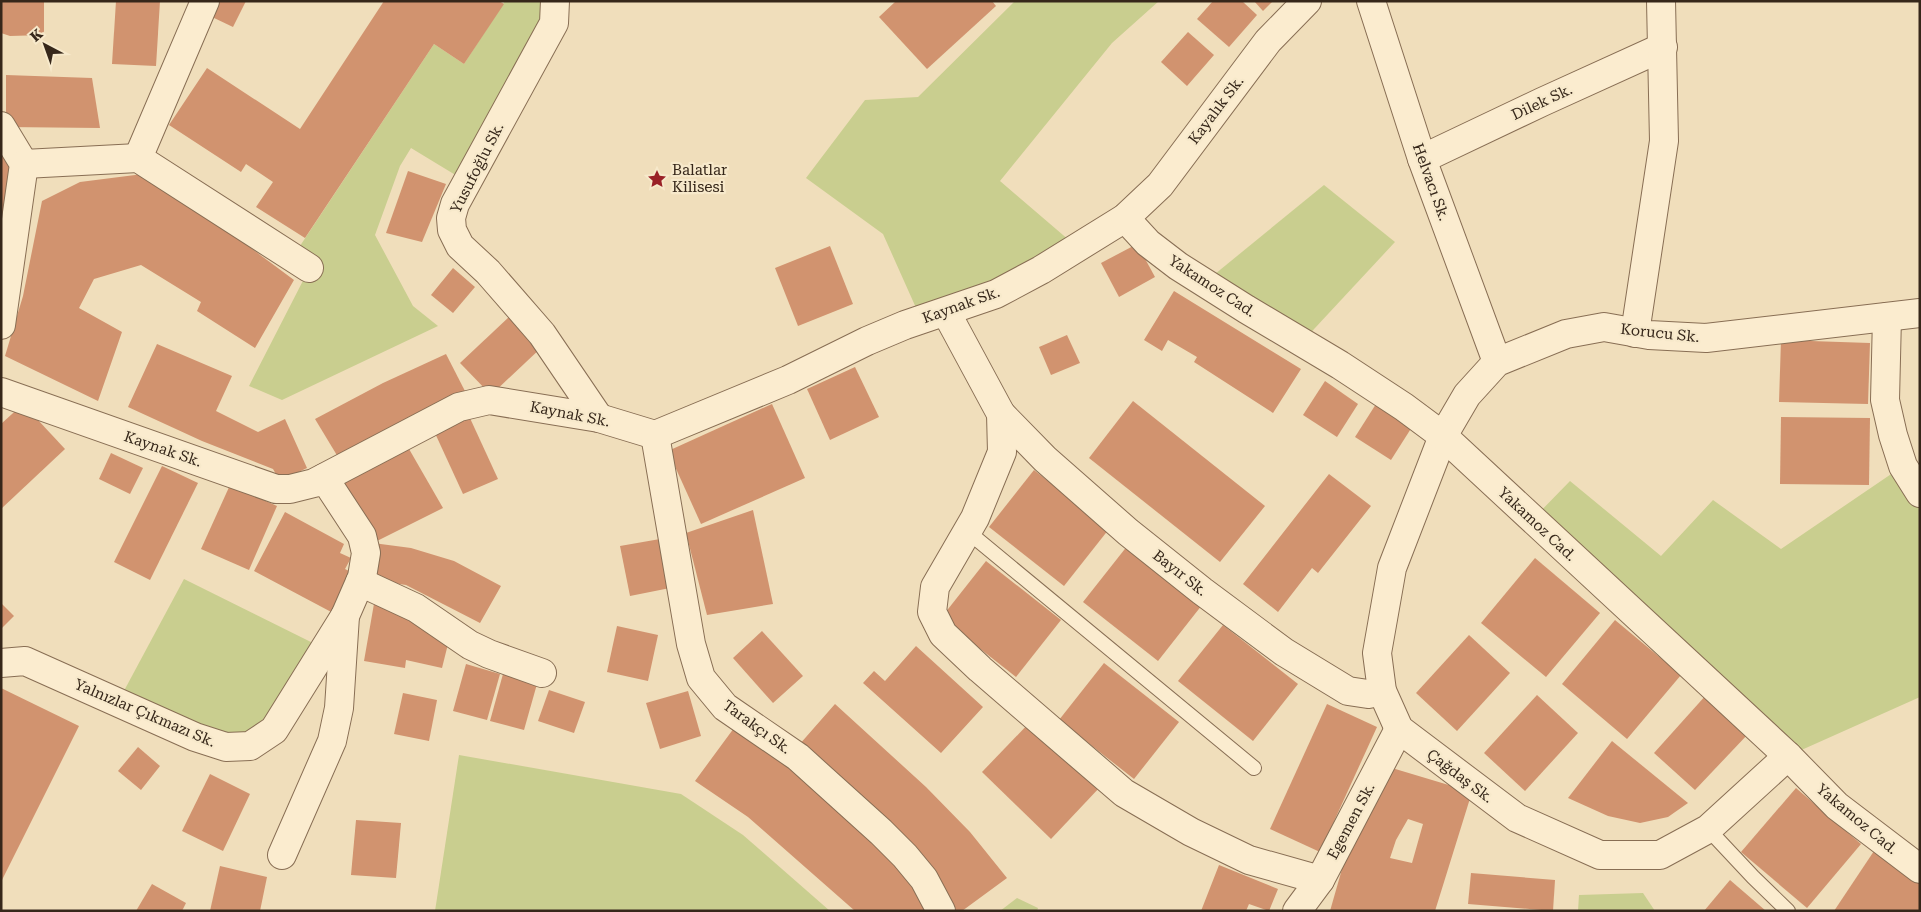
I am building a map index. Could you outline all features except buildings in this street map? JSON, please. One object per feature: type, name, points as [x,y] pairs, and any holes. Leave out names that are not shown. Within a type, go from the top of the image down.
[{"type":"street","points":[[138,158],[205,1]]},
{"type":"street","name":"Yusufoğlu Sk.","points":[[555,1],[554,23],[455,204],[451,218],[452,230],[460,246],[488,272],[542,334],[599,418]]},
{"type":"street","name":"Kayalık Sk.","points":[[1125,218],[1160,185],[1268,41],[1308,1]]},
{"type":"street","name":"Helvacı Sk.","points":[[1371,1],[1422,159],[1497,362]]},
{"type":"street","points":[[1635,333],[1664,141],[1661,1]]},
{"type":"street","name":"Dilek Sk.","points":[[1422,159],[1663,47]]},
{"type":"street","points":[[1,126],[24,164],[1,324]]},
{"type":"street","points":[[24,164],[138,158],[309,268]]},
{"type":"street","name":"Kaynak Sk.","points":[[1,392],[276,489],[290,489],[314,483],[458,406],[490,400],[599,418],[655,435],[788,380],[867,341],[905,325],[996,294],[1041,270],[1125,218]]},
{"type":"street","name":"Yakamoz Cad.","points":[[1125,218],[1148,243],[1178,266],[1340,365],[1404,407],[1443,436],[1788,756],[1837,806],[1920,869]]},
{"type":"street","points":[[946,312],[1001,414],[1002,452],[975,518],[935,587],[932,612],[943,634],[980,669],[1124,793],[1192,832],[1249,860],[1320,880]]},
{"type":"street","name":"Korucu Sk.","points":[[1443,436],[1467,395],[1497,362],[1566,334],[1604,327],[1649,335],[1706,338],[1920,313]]},
{"type":"street","points":[[1888,316],[1885,400],[1893,436],[1903,466],[1920,493]]},
{"type":"street","name":"Bayır Sk.","points":[[1001,414],[1045,459],[1128,532],[1202,592],[1284,652],[1348,691],[1368,694],[1382,691]]},
{"type":"street","name":"Tarakçı Sk.","points":[[655,435],[691,644],[701,678],[725,707],[798,757],[881,832],[905,856],[924,879],[942,911]]},
{"type":"street","name":"Çağdaş Sk.","points":[[1443,436],[1392,568],[1377,653],[1382,691],[1399,729],[1517,818],[1600,855],[1660,855],[1708,829],[1788,756]]},
{"type":"street","points":[[282,856],[332,741],[339,708],[345,616],[360,582],[366,553],[362,536],[324,478]]},
{"type":"street","points":[[360,582],[416,608],[470,645],[489,654],[542,672]]},
{"type":"street","name":"Yalnızlar Çıkmazı Sk.","points":[[1,663],[25,661],[195,737],[226,747],[250,746],[274,730],[345,616]]},
{"type":"street","name":"Egemen Sk.","points":[[1299,910],[1320,880],[1399,729]]},
{"type":"lane","points":[[967,531],[1254,768]]},
{"type":"lane","points":[[1708,829],[1788,911]]},
{"type":"green space","points":[[505,1],[555,1],[467,182],[411,148],[400,166],[375,235],[413,306],[438,326],[282,400],[249,386],[309,269],[292,258],[434,44],[464,64]]},
{"type":"green space","points":[[1015,1],[1159,1],[1112,43],[1000,181],[1077,247],[921,319],[883,234],[806,178],[865,100],[918,97]]},
{"type":"green space","points":[[1324,185],[1395,242],[1302,342],[1204,283]]},
{"type":"green space","points":[[1903,466],[1920,493],[1920,697],[1788,756],[1532,520],[1570,481],[1661,556],[1713,500],[1781,549]]},
{"type":"green space","points":[[184,579],[325,649],[250,746],[118,702]]},
{"type":"green space","points":[[459,755],[681,794],[743,835],[830,911],[435,911]]},
{"type":"green space","points":[[1643,893],[1655,911],[1578,911],[1579,895]]},
{"type":"green space","points":[[1017,898],[1038,908],[1037,911],[1000,911]]},
{"type":"place","name":"Balatlar Kilisesi","points":[[657,179]]}]
